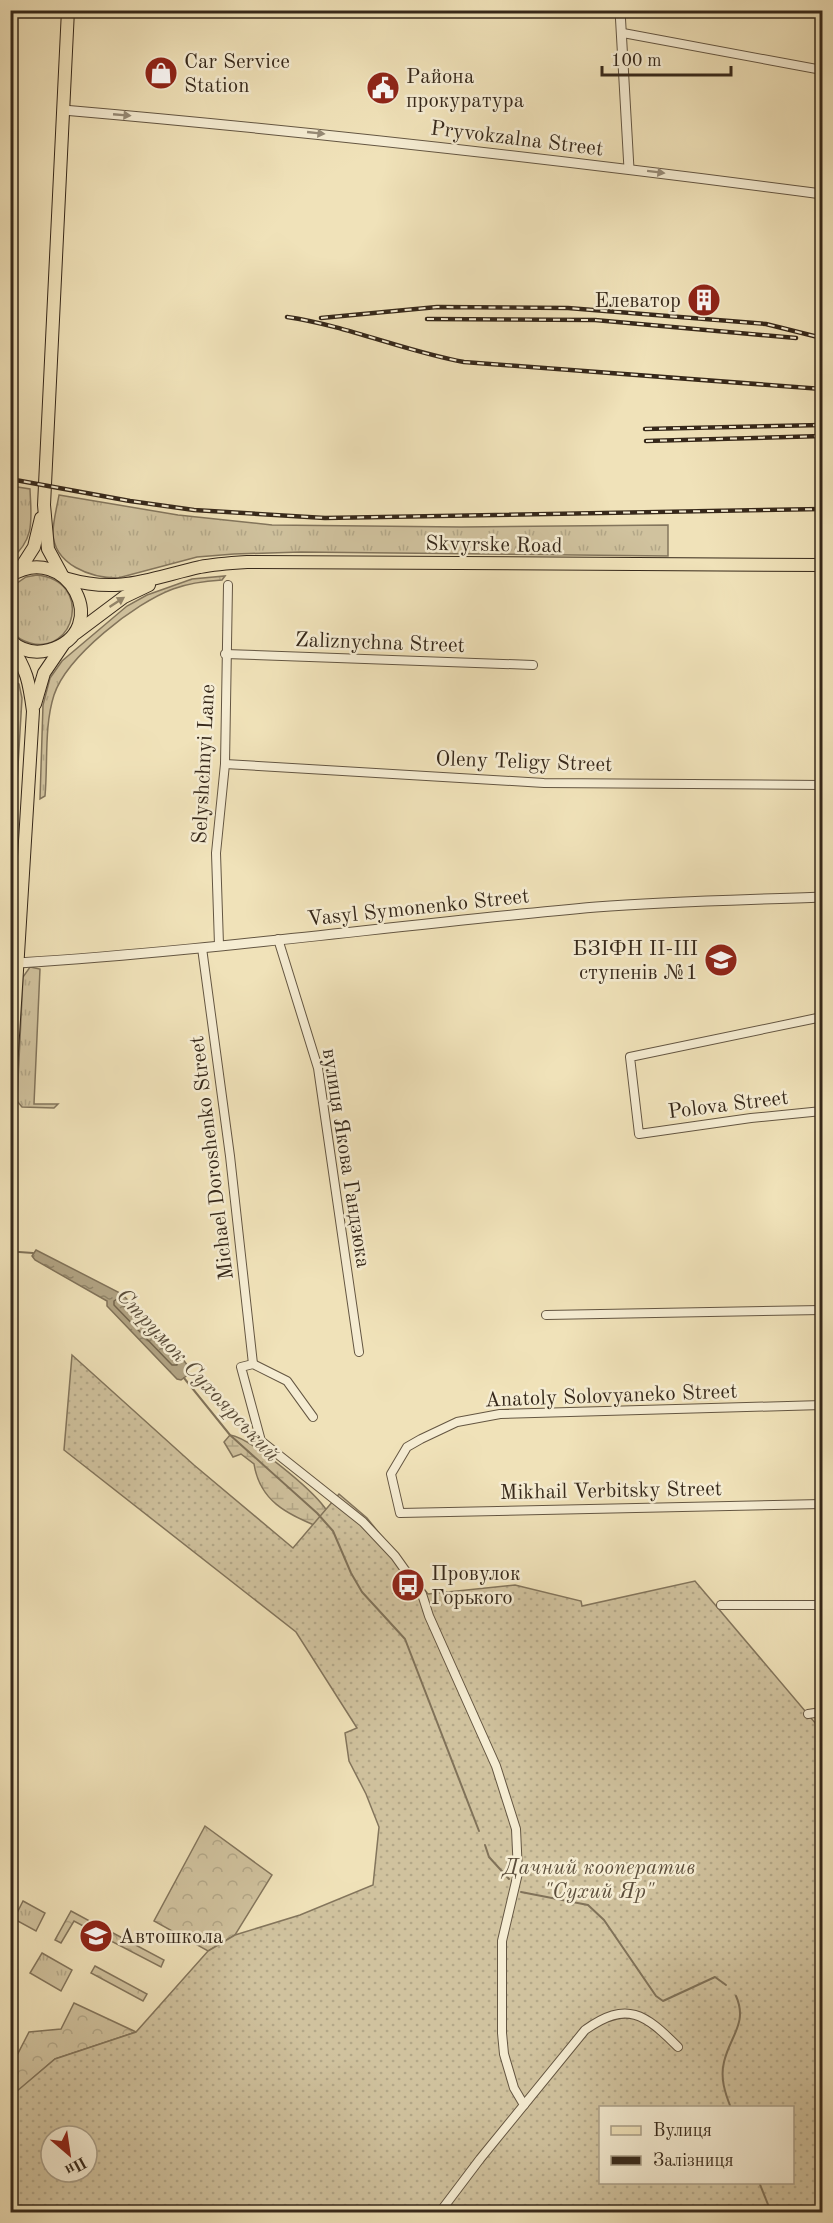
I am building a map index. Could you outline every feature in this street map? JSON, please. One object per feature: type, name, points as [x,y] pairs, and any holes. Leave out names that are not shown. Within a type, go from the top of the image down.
[{"type":"main road","points":[[33,711],[44,673],[79,626],[81,614],[81,602],[76,590],[64,576],[48,549],[44,506],[69,10]]},
{"type":"main road","points":[[15,572],[34,547],[44,506]]},
{"type":"main road","name":"Skvyrske Road","points":[[15,572],[42,567],[64,576],[106,586],[126,585],[202,567],[247,562],[822,565]]},
{"type":"main road","name":"Skvyrske Road","points":[[69,639],[124,597],[166,576]]},
{"type":"main road","points":[[10,642],[22,649],[42,652],[69,639]]},
{"type":"main road","points":[[10,642],[22,661],[28,677],[33,711],[10,1084]]},
{"type":"street","points":[[620,10],[629,169]]},
{"type":"street","points":[[622,33],[822,70]]},
{"type":"street","name":"Pryvokzalna Street","points":[[63,110],[235,124],[629,169],[822,194]]},
{"type":"street","name":"Selyshchnyi Lane","points":[[219,945],[216,853],[225,764],[225,654],[228,585]]},
{"type":"street","name":"Zaliznychna Street","points":[[225,654],[533,665]]},
{"type":"street","points":[[10,708],[11,680]]},
{"type":"street","name":"Oleny Teligy Street","points":[[225,764],[544,783],[822,785]]},
{"type":"street","name":"Vasyl Symonenko Street","points":[[18,963],[137,956],[219,945],[599,907],[822,897]]},
{"type":"street","name":"вулиця Якова Гандзюка","points":[[278,939],[318,1068],[359,1352]]},
{"type":"street","name":"Michael Doroshenko Street","points":[[202,948],[230,1156],[253,1364]]},
{"type":"street","name":"Polova Street","points":[[822,1017],[630,1057],[639,1134],[751,1118],[822,1111]]},
{"type":"street","points":[[546,1315],[822,1310]]},
{"type":"street","points":[[313,1417],[287,1382],[253,1364],[242,1367],[261,1441],[363,1522],[395,1556],[422,1594],[429,1616],[496,1766],[516,1829],[518,1873],[502,1941],[502,2033],[504,2054],[514,2088],[524,2105]]},
{"type":"street","name":"Anatoly Solovyaneko Street","points":[[400,1513],[391,1474],[407,1447],[458,1422],[500,1414],[822,1405]]},
{"type":"street","name":"Mikhail Verbitsky Street","points":[[400,1513],[822,1504]]},
{"type":"street","points":[[721,1605],[822,1605]]},
{"type":"street","points":[[808,1714],[822,1712]]},
{"type":"street","points":[[441,2212],[480,2159],[585,2030],[600,2019],[623,2012],[639,2015],[661,2030],[678,2047]]},
{"type":"green space","points":[[11,486],[30,489],[31,518],[25,543],[11,559]]},
{"type":"green space","points":[[59,495],[178,515],[272,525],[461,527],[668,525],[668,556],[301,552],[234,554],[197,557],[118,578],[107,577],[76,568],[60,554],[53,533]]},
{"type":"green space","points":[[37,575],[55,580],[66,590],[72,603],[72,616],[67,629],[58,639],[46,644],[24,641],[11,630],[10,588],[26,577]]},
{"type":"green space","points":[[225,576],[222,580],[173,589],[140,606],[104,633],[73,664],[61,680],[51,707],[45,796],[40,799],[43,705],[50,678],[62,661],[127,606],[147,595],[192,579]]},
{"type":"green space","points":[[16,682],[19,684],[22,698],[11,884],[10,768]]},
{"type":"green space","points":[[30,967],[40,969],[34,1104],[58,1104],[54,1108],[22,1107],[17,1101],[23,977]]},
{"type":"green space","name":"Дачний кооператив \"Сухий Яр\"","points":[[72,1355],[194,1465],[293,1548],[339,1494],[367,1518],[428,1594],[515,1585],[581,1601],[582,1606],[695,1581],[822,1731],[822,2212],[11,2212],[10,2097],[55,2059],[136,2032],[208,1951],[235,1935],[300,1915],[373,1885],[379,1827],[366,1794],[349,1761],[345,1733],[357,1728],[296,1632],[64,1450]]},
{"type":"green space","points":[[230,1435],[252,1445],[308,1489],[325,1508],[345,1540],[276,1504],[266,1494],[254,1464],[241,1454],[233,1457],[224,1442]]},
{"type":"green space","points":[[205,1826],[272,1875],[235,1935],[208,1951],[154,1921]]},
{"type":"green space","points":[[23,1901],[45,1913],[36,1931],[14,1919]]},
{"type":"green space","points":[[71,1911],[99,1926],[91,1942],[84,1938],[89,1929],[74,1921],[61,1943],[55,1940]]},
{"type":"green space","points":[[113,1933],[164,1960],[161,1967],[109,1940]]},
{"type":"green space","points":[[42,1953],[72,1970],[61,1991],[30,1973]]},
{"type":"green space","points":[[95,1966],[147,1994],[143,2001],[91,1973]]},
{"type":"green space","points":[[74,2003],[136,2032],[55,2059],[11,2097],[10,2069],[29,2032],[61,2029]]},
{"type":"water","points":[[36,1250],[122,1294],[173,1346],[188,1366],[189,1374],[181,1380],[177,1379],[107,1306],[107,1301],[35,1260],[32,1256]]},
{"type":"waterway","name":"Струмок Сухоярський","points":[[19,1252],[33,1253]]},
{"type":"waterway","name":"Струмок Сухоярський","points":[[184,1378],[230,1435],[317,1513],[333,1531],[362,1592],[405,1639],[479,1831]]},
{"type":"waterway","name":"Струмок Сухоярський","points":[[485,1845],[489,1857],[509,1879]]},
{"type":"waterway","name":"Струмок Сухоярський","points":[[521,1892],[588,1905],[604,1920],[656,1996],[663,2001],[715,1977],[726,1985]]},
{"type":"waterway","name":"Струмок Сухоярський","points":[[730,2106],[725,2091],[723,2074],[724,2062],[739,2022],[740,2014],[736,1996]]},
{"type":"waterway","name":"Струмок Сухоярський","points":[[760,2184],[771,2212]]},
{"type":"railway","points":[[321,318],[437,307],[568,308],[766,324],[822,338]]},
{"type":"railway","points":[[287,317],[332,326],[420,352],[464,362],[822,389]]},
{"type":"railway","points":[[427,319],[595,320],[796,338]]},
{"type":"railway","points":[[645,429],[822,425]]},
{"type":"railway","points":[[646,441],[822,436]]},
{"type":"railway","points":[[10,479],[194,510],[325,518],[822,509]]},
{"type":"place","name":"Car Service Station","points":[[161,73]]},
{"type":"place","name":"Района прокуратура","points":[[383,88]]},
{"type":"place","name":"Елеватор","points":[[704,300]]},
{"type":"place","name":"БЗІФН ІІ-ІІІ ступенів №1","points":[[721,960]]},
{"type":"place","name":"Провулок Горького","points":[[408,1585]]},
{"type":"place","name":"Автошкола","points":[[96,1936]]}]
